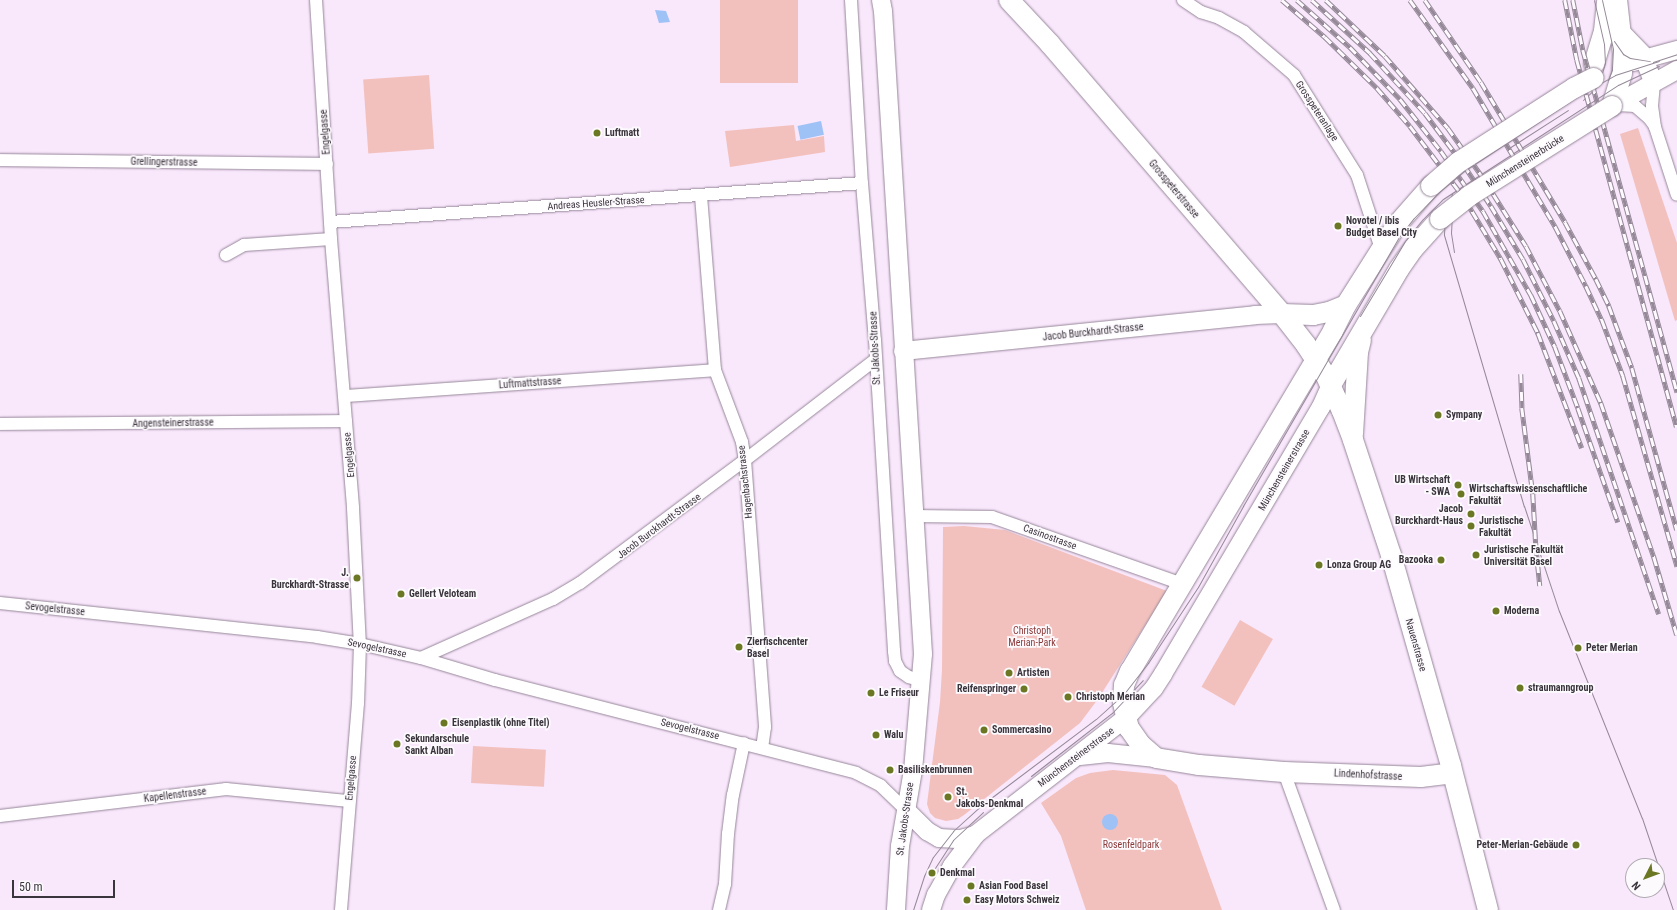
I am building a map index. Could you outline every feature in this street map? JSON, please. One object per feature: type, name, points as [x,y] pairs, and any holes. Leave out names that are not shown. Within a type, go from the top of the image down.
[{"type":"main road","name":"Grosspeterstrasse","points":[[1009,0],[1050,44],[1282,314],[1316,359],[1331,385]]},
{"type":"main road","points":[[1594,71],[1604,32],[1608,0]]},
{"type":"main road","points":[[1612,106],[1623,66],[1617,0]]},
{"type":"main road","name":"St. Jakobs-Strasse","points":[[883,4],[903,351],[922,641],[921,680],[913,770],[900,846],[896,910]]},
{"type":"main road","points":[[1621,32],[1644,58],[1654,83]]},
{"type":"main road","points":[[1156,758],[1140,744],[1129,728],[1126,718],[1123,695],[1130,671],[1316,359],[1346,305],[1404,215],[1431,186],[1459,162],[1574,88],[1594,71],[1623,66],[1644,58],[1677,50]]},
{"type":"main road","points":[[1612,106],[1677,70]]},
{"type":"main road","name":"Münchensteinerbrücke","points":[[1440,219],[1469,196],[1612,106]]},
{"type":"main road","name":"Münchensteinerstrasse","points":[[906,810],[927,831],[939,838],[962,840],[975,836],[1126,718],[1154,688],[1321,407],[1331,385],[1405,260],[1440,219]]},
{"type":"main road","points":[[1282,314],[1313,316],[1329,312],[1346,305]]},
{"type":"main road","name":"Jacob Burckhardt-Strasse","points":[[903,351],[1255,315],[1282,314]]},
{"type":"main road","points":[[1353,440],[1358,352],[1370,318]]},
{"type":"main road","name":"Nauenstrasse","points":[[1331,385],[1353,440],[1391,555],[1452,773],[1488,910]]},
{"type":"main road","name":"Lindenhofstrasse","points":[[1078,757],[1098,753],[1130,754],[1199,764],[1284,772],[1421,777],[1452,773]]},
{"type":"main road","points":[[931,910],[936,895],[952,866],[975,836]]},
{"type":"street","name":"Engelgasse","points":[[316,0],[331,239],[353,508],[360,644],[358,703],[341,910]]},
{"type":"street","name":"St. Jakobs-Strasse","points":[[850,0],[895,660],[900,671],[921,680]]},
{"type":"street","name":"Grosspeteranlage","points":[[1183,0],[1202,12],[1219,18],[1244,32],[1294,75],[1357,175],[1381,249]]},
{"type":"street","points":[[1654,83],[1652,106],[1655,127],[1677,195]]},
{"type":"street","points":[[1612,106],[1626,104],[1635,106],[1655,127]]},
{"type":"street","name":"Grellingerstrasse","points":[[0,160],[327,164]]},
{"type":"street","name":"Andreas Heusler-Strasse","points":[[330,222],[862,183]]},
{"type":"street","name":"Hagenbachstrasse","points":[[701,196],[715,370],[742,442],[745,460],[765,727],[762,748]]},
{"type":"street","points":[[226,255],[244,245],[331,239]]},
{"type":"street","name":"Jacob Burckhardt-Strasse","points":[[421,658],[553,599],[580,583],[745,460],[875,360]]},
{"type":"street","name":"Luftmattstrasse","points":[[345,396],[715,370]]},
{"type":"street","name":"Angensteinerstrasse","points":[[0,424],[346,421]]},
{"type":"street","name":"Casinostrasse","points":[[914,516],[992,517],[1182,584]]},
{"type":"street","name":"Sevogelstrasse","points":[[0,603],[316,637],[360,644],[421,658],[495,680],[856,773],[881,786],[906,810]]},
{"type":"street","points":[[719,910],[725,884],[728,834],[733,795],[744,743]]},
{"type":"street","points":[[1284,772],[1334,910]]},
{"type":"street","name":"Kapellenstrasse","points":[[0,816],[226,789],[349,801]]},
{"type":"green space","points":[[720,0],[798,0],[798,83],[720,83]]},
{"type":"green space","points":[[429,75],[434,149],[368,153],[363,80]]},
{"type":"green space","points":[[794,125],[796,141],[824,136],[825,152],[730,167],[725,131]]},
{"type":"green space","points":[[1638,128],[1677,243],[1677,320],[1675,321],[1620,134]]},
{"type":"green space","name":"Christoph Merian-Park","points":[[964,526],[1005,530],[1167,591],[1098,699],[1080,723],[964,815],[958,819],[946,821],[935,818],[930,813],[927,804],[940,702],[942,670],[943,527]]},
{"type":"green space","points":[[1240,620],[1273,639],[1234,706],[1202,687]]},
{"type":"green space","points":[[473,746],[546,750],[544,787],[471,783]]},
{"type":"green space","name":"Rosenfeldpark","points":[[1113,770],[1165,775],[1177,785],[1222,910],[1086,910],[1061,836],[1041,803],[1076,778],[1090,773]]},
{"type":"water","points":[[655,10],[666,11],[670,22],[659,23]]},
{"type":"water","points":[[821,121],[824,135],[800,140],[798,126]]},
{"type":"water","points":[[1110,814],[1116,816],[1118,822],[1116,828],[1110,830],[1104,828],[1102,822],[1104,816]]},
{"type":"tram line","points":[[1583,100],[1598,86],[1605,63],[1604,44],[1594,0]]},
{"type":"tram line","points":[[1602,0],[1613,49],[1612,70],[1608,80]]},
{"type":"tram line","points":[[1614,41],[1623,54],[1630,58],[1650,61]]},
{"type":"tram line","points":[[1653,62],[1677,54]]},
{"type":"tram line","points":[[913,910],[924,876],[933,857],[953,831],[983,804],[1096,719],[1123,695],[1148,663],[1198,587],[1243,506],[1399,237],[1414,218],[1439,192],[1464,171],[1581,94],[1615,75],[1659,61]]},
{"type":"tram line","points":[[1360,316],[1405,241],[1423,219],[1443,199],[1618,85],[1659,66]]},
{"type":"tram line","points":[[1509,148],[1568,110]]},
{"type":"tram line","points":[[1454,252],[1451,233],[1452,213],[1458,198],[1466,186]]},
{"type":"tram line","points":[[1452,194],[1445,215],[1444,235],[1524,506],[1559,611],[1642,818],[1673,910]]},
{"type":"tram line","points":[[1031,776],[1112,713],[1143,680]]},
{"type":"tram line","points":[[933,871],[953,840],[983,812]]},
{"type":"railway","points":[[1282,0],[1325,37],[1377,88],[1410,126],[1463,196],[1501,259],[1538,333],[1582,448]]},
{"type":"railway","points":[[1297,0],[1350,47],[1400,99],[1441,151],[1483,211],[1531,295],[1555,347],[1618,522]]},
{"type":"railway","points":[[1312,0],[1370,53],[1425,113],[1464,165],[1523,259],[1554,321],[1579,378],[1659,614]]},
{"type":"railway","points":[[1326,0],[1385,56],[1448,128],[1484,179],[1526,246],[1560,311],[1601,403],[1654,557],[1677,635]]},
{"type":"railway","points":[[1410,0],[1473,88],[1555,226],[1586,286],[1602,320],[1623,376],[1677,566]]},
{"type":"railway","points":[[1425,0],[1481,82],[1565,222],[1609,306],[1632,368],[1677,530]]},
{"type":"railway","points":[[1565,0],[1577,60],[1677,427]]},
{"type":"railway","points":[[1573,0],[1583,50],[1677,392]]},
{"type":"railway","points":[[1521,374],[1522,408],[1533,494],[1540,586]]},
{"type":"place","name":"Luftmatt","points":[[597,133]]},
{"type":"place","name":"Novotel / ibis Budget Basel City","points":[[1338,226]]},
{"type":"place","name":"Sympany","points":[[1438,415]]},
{"type":"place","name":"UB Wirtschaft - SWA","points":[[1458,485]]},
{"type":"place","name":"Wirtschaftswissenschaftliche Fakultät","points":[[1461,494]]},
{"type":"place","name":"Jacob Burckhardt-Haus","points":[[1471,514]]},
{"type":"place","name":"Juristische Fakultät","points":[[1471,526]]},
{"type":"place","name":"Juristische Fakultät Universität Basel","points":[[1476,555]]},
{"type":"place","name":"Bazooka","points":[[1441,560]]},
{"type":"place","name":"Lonza Group AG","points":[[1319,565]]},
{"type":"place","name":"J. Burckhardt-Strasse","points":[[357,578]]},
{"type":"place","name":"Gellert Veloteam","points":[[401,594]]},
{"type":"place","name":"Moderna","points":[[1496,611]]},
{"type":"place","name":"Zierfischcenter Basel","points":[[739,647]]},
{"type":"place","name":"Peter Merian","points":[[1578,648]]},
{"type":"place","name":"Artisten","points":[[1009,673]]},
{"type":"place","name":"straumanngroup","points":[[1520,688]]},
{"type":"place","name":"Reifenspringer","points":[[1024,689]]},
{"type":"place","name":"Le Friseur","points":[[871,693]]},
{"type":"place","name":"Christoph Merian","points":[[1068,697]]},
{"type":"place","name":"Eisenplastik (ohne Titel)","points":[[444,723]]},
{"type":"place","name":"Sommercasino","points":[[984,730]]},
{"type":"place","name":"Walu","points":[[876,735]]},
{"type":"place","name":"Sekundarschule Sankt Alban","points":[[397,744]]},
{"type":"place","name":"Basiliskenbrunnen","points":[[890,770]]},
{"type":"place","name":"St. Jakobs-Denkmal","points":[[948,797]]},
{"type":"place","name":"Peter-Merian-Gebäude","points":[[1576,845]]},
{"type":"place","name":"Denkmal","points":[[932,873]]},
{"type":"place","name":"Asian Food Basel","points":[[971,886]]},
{"type":"place","name":"Easy Motors Schweiz","points":[[967,900]]}]
